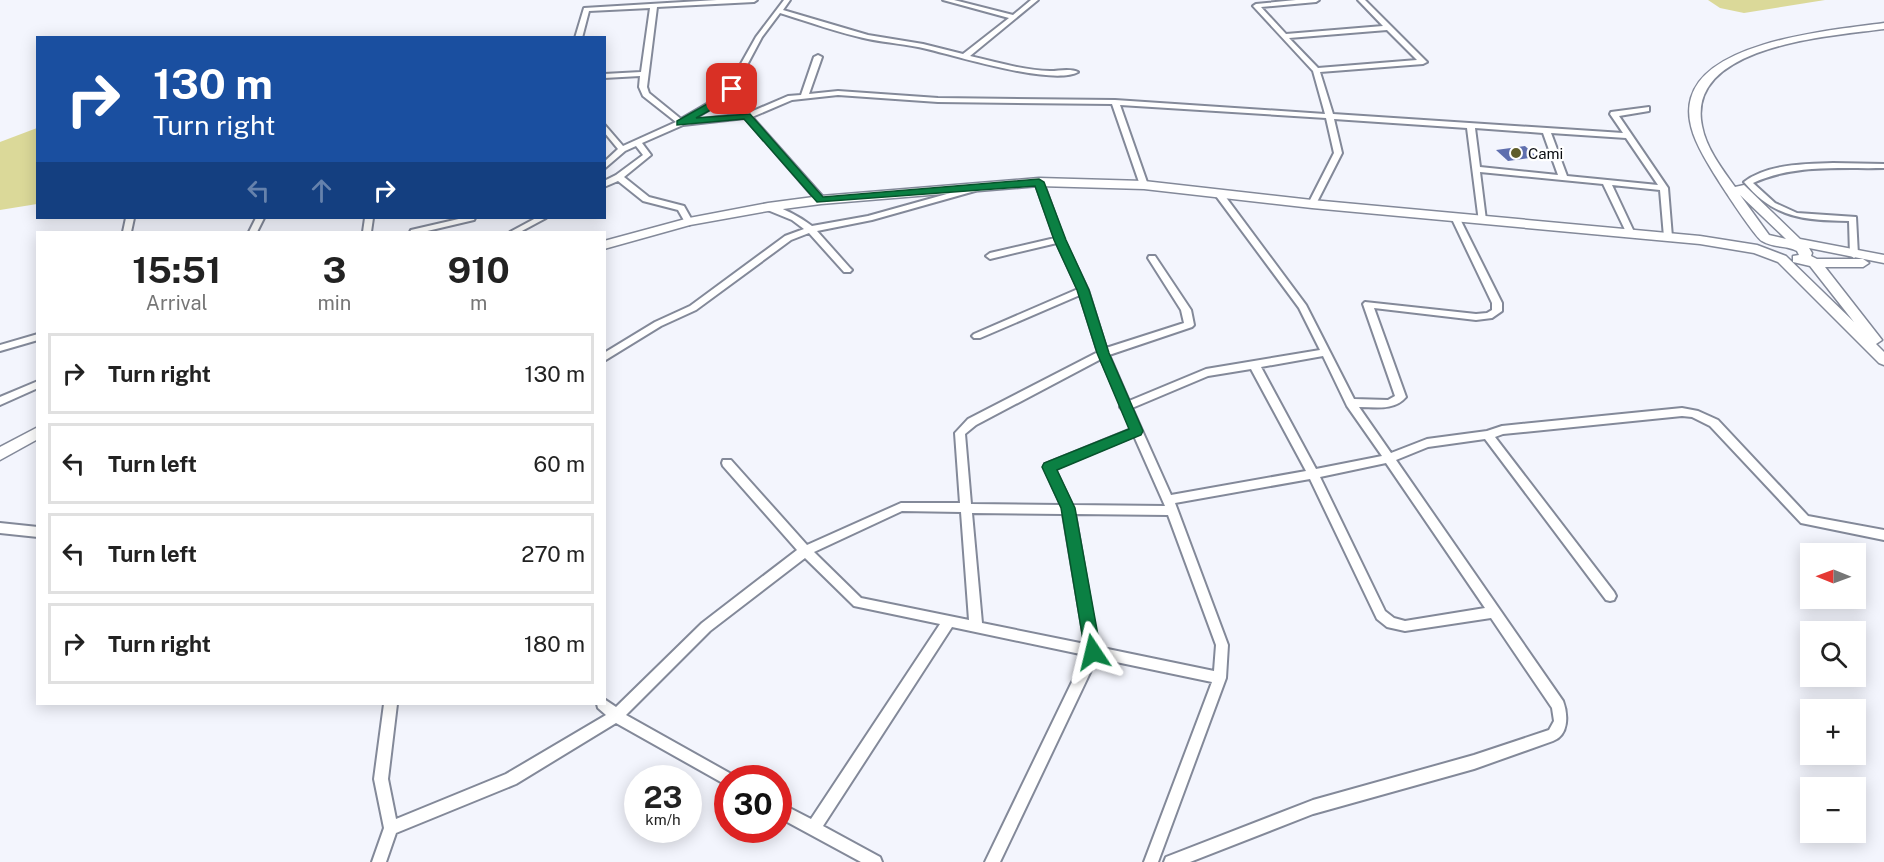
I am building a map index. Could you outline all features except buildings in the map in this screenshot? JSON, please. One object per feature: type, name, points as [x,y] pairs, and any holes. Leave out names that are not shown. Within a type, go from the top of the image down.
[{"type":"street","points":[[579,36],[586,9],[754,0]]},
{"type":"street","points":[[606,165],[622,148],[681,123],[727,95],[759,37],[787,0]]},
{"type":"street","points":[[946,0],[1014,17]]},
{"type":"street","points":[[964,57],[1035,0]]},
{"type":"street","points":[[1312,204],[1338,153],[1330,117],[1316,70],[1256,6],[1316,0]]},
{"type":"street","points":[[1316,70],[1423,62],[1361,0]]},
{"type":"street","points":[[654,5],[643,87],[646,94],[681,123],[747,116],[769,105],[805,96],[838,93],[938,100],[1115,102],[1629,136]]},
{"type":"street","points":[[780,11],[857,35],[923,46],[1019,70],[1050,73],[1074,72]]},
{"type":"street","points":[[1884,26],[1777,44],[1739,56],[1719,68],[1702,85],[1693,104],[1696,127],[1708,152],[1774,247],[1884,360]]},
{"type":"street","points":[[1283,36],[1388,28]]},
{"type":"street","points":[[805,96],[818,57]]},
{"type":"street","points":[[606,76],[644,74]]},
{"type":"street","points":[[1115,102],[1144,185]]},
{"type":"street","points":[[1646,109],[1614,114],[1664,188],[1668,237]]},
{"type":"street","points":[[747,116],[821,200]]},
{"type":"street","points":[[1471,127],[1482,220]]},
{"type":"street","points":[[1546,131],[1563,177]]},
{"type":"street","points":[[608,137],[622,148]]},
{"type":"street","points":[[606,184],[620,177],[647,155],[638,143]]},
{"type":"street","points":[[1708,152],[1752,202],[1804,251],[1884,352]]},
{"type":"street","points":[[1854,255],[1852,219],[1799,216],[1779,211],[1765,202],[1748,182],[1760,175],[1799,168],[1884,166]]},
{"type":"street","points":[[1476,170],[1664,188]]},
{"type":"street","points":[[620,177],[646,199],[681,208],[689,222]]},
{"type":"street","points":[[1606,181],[1631,234]]},
{"type":"street","points":[[1039,182],[1060,240],[1083,290],[1103,353],[1170,505],[1222,645],[1220,678],[1151,862]]},
{"type":"street","points":[[606,244],[689,222],[768,207],[821,200],[1039,182],[1144,185],[1312,204],[1700,240],[1757,249],[1782,257],[1810,261],[1884,261]]},
{"type":"street","points":[[606,357],[658,324],[693,308],[788,238],[812,229],[869,218],[978,187]]},
{"type":"street","points":[[1171,862],[1313,807],[1474,762],[1553,735],[1561,722],[1558,705],[1351,403],[1303,307],[1219,194]]},
{"type":"street","points":[[768,207],[798,218],[812,229],[847,270]]},
{"type":"street","points":[[1351,403],[1390,404],[1401,397],[1368,304],[1476,317],[1490,316],[1497,311],[1497,303],[1455,218]]},
{"type":"street","points":[[418,231],[467,219]]},
{"type":"street","points":[[516,231],[540,219]]},
{"type":"street","points":[[990,256],[1060,240]]},
{"type":"street","points":[[1700,240],[1770,240],[1884,261]]},
{"type":"street","points":[[976,627],[968,506],[959,441],[965,427],[1103,353],[1190,325],[1186,310],[1152,258]]},
{"type":"street","points":[[977,336],[1083,290]]},
{"type":"street","points":[[0,348],[36,338]]},
{"type":"street","points":[[1125,407],[1206,373],[1326,352]]},
{"type":"street","points":[[1254,364],[1312,472],[1381,615],[1386,620],[1405,626],[1494,612]]},
{"type":"street","points":[[0,401],[36,385]]},
{"type":"street","points":[[391,828],[511,779],[616,716],[706,627],[805,551],[901,507],[1068,508],[1170,505],[1312,472],[1388,458],[1427,443],[1488,435],[1502,430],[1617,417],[1694,414],[1714,423],[1805,520],[1884,535]]},
{"type":"street","points":[[992,862],[1093,652],[1068,508],[1049,467],[1136,431]]},
{"type":"street","points":[[0,454],[36,433]]},
{"type":"street","points":[[1488,435],[1610,596]]},
{"type":"street","points":[[727,463],[805,551],[858,602],[1220,678]]},
{"type":"street","points":[[0,528],[36,531]]},
{"type":"street","points":[[813,828],[948,622]]},
{"type":"street","points":[[379,862],[391,828],[381,779],[390,705]]},
{"type":"street","points":[[604,705],[616,716],[714,772]]},
{"type":"street","points":[[792,817],[875,862]]},
{"type":"shaded area","points":[[1708,0],[1825,0],[1744,13],[1720,8]]},
{"type":"shaded area","points":[[36,128],[36,204],[0,210],[0,142]]},
{"type":"place","name":"Cami","points":[[1516,153]]},
{"type":"route","points":[[732,89],[722,100],[681,123],[747,116],[821,200],[1039,182],[1060,240],[1083,290],[1103,353],[1136,431],[1049,467],[1068,508],[1093,652]]}]
